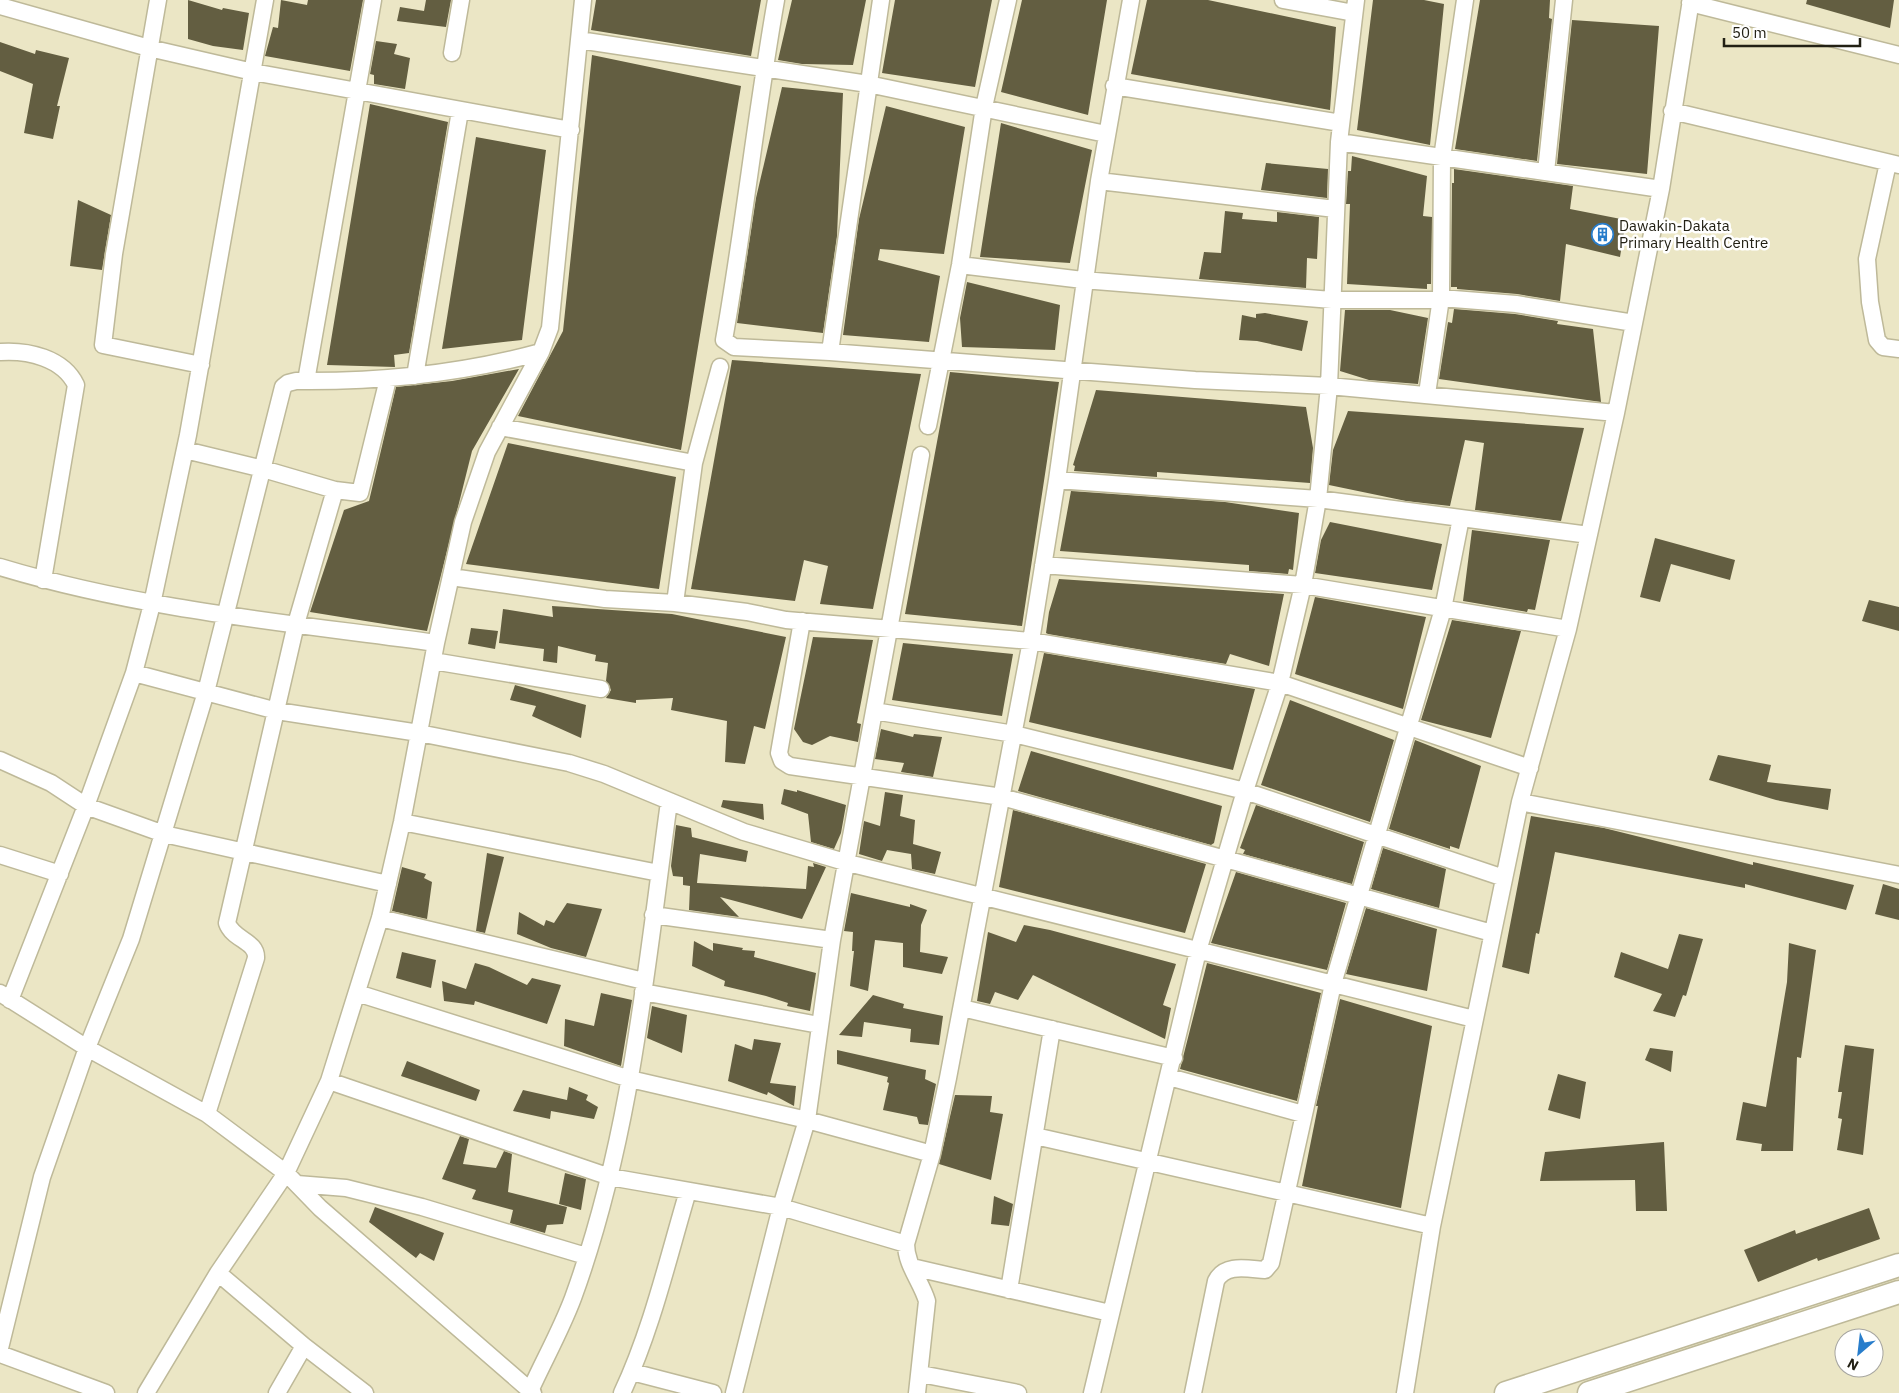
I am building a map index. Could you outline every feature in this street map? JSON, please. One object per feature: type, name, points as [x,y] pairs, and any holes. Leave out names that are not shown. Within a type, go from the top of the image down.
[{"type":"main road","points":[[1506,1393],[1899,1265]]},
{"type":"main road","points":[[1589,1393],[1899,1292]]},
{"type":"street","points":[[158,0],[114,254],[103,345],[201,365]]},
{"type":"street","points":[[265,0],[185,450],[152,604],[134,673],[60,874],[5,996],[87,1048],[208,1114],[292,1178],[320,1208],[512,1385],[531,1392],[572,1299],[610,1177],[630,1079],[669,802]]},
{"type":"street","points":[[306,381],[373,0]]},
{"type":"street","points":[[452,53],[461,0]]},
{"type":"street","points":[[146,1393],[218,1273],[292,1178],[328,1081],[357,993],[380,918],[402,822],[432,661],[463,522],[487,452],[541,352],[550,328],[583,0]]},
{"type":"street","points":[[776,0],[764,69],[747,200],[724,340],[734,347],[1072,369],[1195,380],[1329,386],[1616,413]]},
{"type":"street","points":[[830,352],[881,0]]},
{"type":"street","points":[[928,426],[960,265],[984,107],[1008,0]]},
{"type":"street","points":[[917,1393],[921,1374],[926,1301],[923,1289],[906,1256],[906,1244],[932,1154],[984,896],[1031,641],[1057,480],[1083,280],[1114,86],[1131,0]]},
{"type":"street","points":[[1092,1393],[1110,1313],[1174,1058],[1198,951],[1245,791],[1280,683],[1304,586],[1318,499],[1329,386],[1335,209],[1341,123],[1355,6],[1283,0]]},
{"type":"street","points":[[1427,394],[1441,298],[1442,158],[1465,0]]},
{"type":"street","points":[[1546,172],[1564,0]]},
{"type":"street","points":[[1405,1393],[1432,1226],[1520,802],[1568,629],[1616,413],[1661,190],[1690,1],[1899,55]]},
{"type":"street","points":[[0,6],[149,48],[253,72],[571,130]]},
{"type":"street","points":[[579,40],[868,84],[1106,134]]},
{"type":"street","points":[[1114,86],[1341,123]]},
{"type":"street","points":[[415,376],[460,111]]},
{"type":"street","points":[[1672,111],[1894,164],[1867,258],[1870,302],[1877,340],[1883,346],[1899,349]]},
{"type":"street","points":[[1340,142],[1661,190]]},
{"type":"street","points":[[1099,181],[1335,209]]},
{"type":"street","points":[[960,265],[1083,280],[1332,300],[1428,300],[1441,298],[1516,304],[1634,323]]},
{"type":"street","points":[[0,352],[13,351],[44,357],[70,372],[76,384],[43,580]]},
{"type":"street","points":[[0,1348],[42,1177],[87,1048],[131,939],[206,692],[283,387],[288,383],[306,381],[388,379],[415,376],[504,363],[541,352]]},
{"type":"street","points":[[675,603],[694,463],[720,367]]},
{"type":"street","points":[[185,450],[335,490],[357,494],[362,490],[388,379]]},
{"type":"street","points":[[500,426],[694,463]]},
{"type":"street","points":[[734,1393],[781,1207],[806,1120],[832,940],[848,863],[921,455]]},
{"type":"street","points":[[1057,480],[1318,499],[1589,535]]},
{"type":"street","points":[[208,1114],[257,952],[252,946],[235,936],[227,923],[296,624],[335,490]]},
{"type":"street","points":[[1193,1393],[1216,1280],[1220,1273],[1226,1269],[1265,1270],[1270,1267],[1333,984],[1443,609],[1460,518]]},
{"type":"street","points":[[1043,566],[1304,586],[1568,629]]},
{"type":"street","points":[[0,567],[43,580],[152,604],[436,643]]},
{"type":"street","points":[[451,576],[605,599],[675,603],[802,621],[889,627],[1031,641],[1280,683],[1530,768]]},
{"type":"street","points":[[802,621],[779,753],[782,761],[790,766],[1002,797],[1359,894],[1492,933]]},
{"type":"street","points":[[432,661],[601,689]]},
{"type":"street","points":[[134,673],[277,711],[419,733],[570,763],[604,774],[744,832],[848,863],[1474,1019]]},
{"type":"street","points":[[874,711],[1014,734],[1245,791],[1504,878]]},
{"type":"street","points":[[0,760],[51,783],[86,806],[164,834],[244,850],[388,884]]},
{"type":"street","points":[[1520,802],[1899,874]]},
{"type":"street","points":[[402,822],[659,873]]},
{"type":"street","points":[[0,855],[60,874]]},
{"type":"street","points":[[654,915],[832,940]]},
{"type":"street","points":[[380,918],[644,987],[820,1026]]},
{"type":"street","points":[[357,993],[630,1079],[806,1120],[932,1154]]},
{"type":"street","points":[[962,1008],[1174,1058]]},
{"type":"street","points":[[1009,1290],[1052,1029]]},
{"type":"street","points":[[1169,1077],[1303,1114]]},
{"type":"street","points":[[328,1081],[610,1177],[781,1207],[906,1244]]},
{"type":"street","points":[[1035,1136],[1432,1226]]},
{"type":"street","points":[[292,1178],[346,1188],[422,1207],[586,1256]]},
{"type":"street","points":[[622,1393],[632,1372],[654,1306],[688,1190]]},
{"type":"street","points":[[912,1267],[1110,1313]]},
{"type":"street","points":[[218,1273],[304,1346],[365,1393]]},
{"type":"street","points":[[277,1393],[304,1346]]},
{"type":"street","points":[[0,1354],[106,1393]]},
{"type":"street","points":[[632,1372],[712,1393]]},
{"type":"street","points":[[921,1374],[1018,1393]]},
{"type":"building","points":[[188,0],[222,10],[223,8],[249,13],[243,50],[213,46],[188,39]]},
{"type":"building","points":[[281,0],[307,5],[308,0],[363,0],[350,71],[265,56],[273,27],[278,28]]},
{"type":"building","points":[[426,0],[451,0],[446,27],[397,21],[400,7],[424,11]]},
{"type":"building","points":[[596,0],[761,0],[751,56],[591,30]]},
{"type":"building","points":[[792,0],[866,0],[853,65],[802,64],[778,60]]},
{"type":"building","points":[[895,0],[992,0],[975,87],[882,73]]},
{"type":"building","points":[[1022,0],[1107,0],[1088,115],[1001,92]]},
{"type":"building","points":[[1147,0],[1208,0],[1336,27],[1330,110],[1131,74]]},
{"type":"building","points":[[1373,0],[1424,0],[1444,4],[1430,145],[1357,130]]},
{"type":"building","points":[[1480,0],[1550,0],[1549,18],[1552,19],[1537,161],[1455,149]]},
{"type":"building","points":[[1807,0],[1894,0],[1890,28],[1806,4]]},
{"type":"building","points":[[1572,20],[1659,26],[1647,174],[1557,164]]},
{"type":"building","points":[[376,41],[397,44],[394,54],[410,58],[405,89],[374,84],[374,75],[370,74]]},
{"type":"building","points":[[0,42],[35,54],[36,50],[69,58],[57,106],[60,106],[53,139],[24,133],[33,84],[0,71]]},
{"type":"building","points":[[592,55],[741,86],[681,450],[518,416],[563,331]]},
{"type":"building","points":[[782,87],[843,93],[837,236],[823,333],[737,323],[756,198]]},
{"type":"building","points":[[370,104],[448,122],[409,353],[394,355],[395,367],[327,365]]},
{"type":"building","points":[[886,106],[965,127],[944,254],[880,249],[878,260],[940,276],[929,342],[843,335],[859,219]]},
{"type":"building","points":[[1001,123],[1092,150],[1070,263],[980,257]]},
{"type":"building","points":[[476,137],[546,150],[522,340],[442,349]]},
{"type":"building","points":[[1352,156],[1427,176],[1423,216],[1432,217],[1431,284],[1427,284],[1427,289],[1347,284],[1350,204],[1346,204],[1348,171],[1351,171]]},
{"type":"building","points":[[1266,163],[1328,169],[1327,198],[1261,190]]},
{"type":"building","points":[[1454,169],[1573,186],[1570,209],[1626,220],[1620,257],[1566,244],[1560,301],[1451,287],[1452,183],[1454,183]]},
{"type":"building","points":[[78,200],[111,215],[102,270],[70,266]]},
{"type":"building","points":[[1225,211],[1243,213],[1242,219],[1277,222],[1277,212],[1319,217],[1317,259],[1307,258],[1306,288],[1199,279],[1204,252],[1221,253]]},
{"type":"building","points":[[967,282],[1060,305],[1055,350],[962,347],[960,318]]},
{"type":"building","points":[[1454,309],[1515,314],[1558,321],[1557,324],[1593,329],[1601,402],[1439,379],[1448,322],[1452,323]]},
{"type":"building","points":[[1345,310],[1390,310],[1428,318],[1418,384],[1369,380],[1340,371]]},
{"type":"building","points":[[1265,313],[1308,321],[1302,351],[1257,341],[1239,340],[1242,315],[1256,318],[1256,314]]},
{"type":"building","points":[[732,360],[921,374],[873,609],[820,604],[828,566],[804,560],[795,601],[691,589]]},
{"type":"building","points":[[519,369],[472,451],[427,631],[310,612],[344,510],[369,501],[396,387],[452,381]]},
{"type":"building","points":[[950,372],[1059,382],[1022,626],[905,614]]},
{"type":"building","points":[[1096,390],[1306,407],[1313,448],[1310,483],[1157,472],[1157,477],[1074,471],[1075,466],[1073,465]]},
{"type":"building","points":[[1348,411],[1584,428],[1561,521],[1475,510],[1484,443],[1465,440],[1450,506],[1406,501],[1329,485],[1333,450]]},
{"type":"building","points":[[508,443],[676,477],[659,589],[466,564]]},
{"type":"building","points":[[1071,491],[1225,502],[1299,513],[1293,570],[1289,569],[1288,574],[1249,571],[1249,565],[1060,551]]},
{"type":"building","points":[[1330,522],[1442,544],[1432,590],[1315,573],[1321,540]]},
{"type":"building","points":[[1472,530],[1550,540],[1535,610],[1528,609],[1527,612],[1463,601]]},
{"type":"building","points":[[1655,538],[1735,560],[1730,580],[1671,564],[1660,602],[1640,597]]},
{"type":"building","points":[[1059,579],[1284,594],[1269,666],[1230,654],[1226,664],[1048,634],[1046,633],[1049,612]]},
{"type":"building","points":[[1315,597],[1426,617],[1403,709],[1295,674]]},
{"type":"building","points":[[1869,600],[1899,607],[1899,631],[1862,621]]},
{"type":"building","points":[[552,606],[672,614],[786,637],[765,729],[754,726],[745,764],[725,762],[727,721],[671,710],[673,698],[636,700],[636,703],[606,698],[611,690],[606,681],[608,663],[595,661],[596,655],[558,646],[557,663],[543,661],[544,649],[499,643],[503,609],[553,617]]},
{"type":"building","points":[[1452,620],[1521,631],[1491,738],[1421,720]]},
{"type":"building","points":[[471,628],[498,631],[495,649],[468,644]]},
{"type":"building","points":[[813,637],[873,640],[857,723],[861,724],[858,742],[830,736],[812,745],[803,742],[794,729]]},
{"type":"building","points":[[903,643],[1013,654],[1002,716],[892,700]]},
{"type":"building","points":[[1044,653],[1255,689],[1233,770],[1029,722]]},
{"type":"building","points":[[515,685],[586,705],[581,738],[532,716],[536,706],[510,700]]},
{"type":"building","points":[[1290,700],[1394,740],[1370,822],[1261,785]]},
{"type":"building","points":[[881,729],[913,737],[914,734],[942,737],[933,777],[901,772],[904,763],[875,759]]},
{"type":"building","points":[[1415,740],[1481,766],[1459,849],[1450,846],[1450,849],[1389,829]]},
{"type":"building","points":[[1031,751],[1222,806],[1214,843],[1211,845],[1018,791]]},
{"type":"building","points":[[1718,755],[1771,765],[1767,782],[1831,789],[1828,810],[1776,800],[1709,780]]},
{"type":"building","points":[[784,789],[797,792],[797,790],[846,805],[841,833],[834,849],[811,842],[808,814],[781,804]]},
{"type":"building","points":[[885,792],[903,795],[900,816],[915,820],[913,844],[941,852],[935,874],[912,869],[911,854],[887,850],[882,861],[859,854],[864,821],[880,826]]},
{"type":"building","points":[[723,800],[763,804],[764,820],[721,807]]},
{"type":"building","points":[[1256,805],[1364,842],[1352,884],[1243,854],[1245,850],[1240,848]]},
{"type":"building","points":[[1013,810],[1206,864],[1185,933],[999,887]]},
{"type":"building","points":[[1531,816],[1604,828],[1753,865],[1753,862],[1854,885],[1846,910],[1745,884],[1745,888],[1555,852],[1539,934],[1536,933],[1529,974],[1502,967]]},
{"type":"building","points":[[676,825],[691,828],[692,837],[748,851],[746,862],[700,854],[697,883],[806,889],[808,866],[814,867],[813,863],[826,867],[802,919],[720,897],[739,917],[689,910],[690,886],[683,885],[683,877],[673,876],[671,866]]},
{"type":"building","points":[[1383,848],[1446,869],[1439,908],[1371,889]]},
{"type":"building","points":[[487,853],[504,857],[485,933],[476,931]]},
{"type":"building","points":[[402,867],[426,874],[424,878],[432,882],[427,919],[392,911]]},
{"type":"building","points":[[1236,872],[1346,903],[1327,970],[1211,943]]},
{"type":"building","points":[[1883,884],[1899,889],[1899,920],[1875,914]]},
{"type":"building","points":[[851,893],[910,907],[910,904],[927,910],[921,925],[920,952],[948,957],[942,974],[903,967],[903,943],[875,940],[868,991],[850,986],[854,951],[852,951],[853,932],[844,931]]},
{"type":"building","points":[[567,903],[602,909],[586,957],[551,948],[517,934],[519,912],[544,926],[546,920],[554,923]]},
{"type":"building","points":[[1366,908],[1437,929],[1427,991],[1346,974]]},
{"type":"building","points":[[1024,925],[1050,930],[1176,964],[1163,1005],[1171,1008],[1165,1039],[1033,975],[1018,1000],[995,992],[990,1004],[977,1001],[988,932],[1016,942]]},
{"type":"building","points":[[1679,934],[1703,939],[1686,996],[1683,995],[1675,1017],[1653,1011],[1662,994],[1614,977],[1621,952],[1668,969]]},
{"type":"building","points":[[694,941],[713,951],[713,943],[755,951],[754,957],[816,973],[810,1011],[787,1006],[788,1003],[766,996],[724,986],[725,981],[692,966]]},
{"type":"building","points":[[1789,943],[1816,950],[1801,1058],[1797,1057],[1793,1151],[1761,1151],[1762,1144],[1736,1140],[1743,1102],[1766,1107],[1787,982]]},
{"type":"building","points":[[402,952],[436,960],[431,988],[396,978]]},
{"type":"building","points":[[475,963],[489,967],[527,985],[532,978],[561,985],[547,1024],[475,1001],[474,1005],[444,1001],[442,981],[466,989]]},
{"type":"building","points":[[1207,963],[1321,993],[1297,1101],[1180,1069]]},
{"type":"building","points":[[601,993],[632,1000],[621,1066],[564,1046],[565,1019],[594,1026]]},
{"type":"building","points":[[873,995],[904,1004],[903,1008],[943,1016],[939,1045],[910,1042],[911,1029],[864,1022],[862,1037],[839,1035]]},
{"type":"building","points":[[1340,999],[1432,1026],[1401,1208],[1302,1186],[1318,1106],[1316,1106]]},
{"type":"building","points":[[652,1006],[687,1015],[682,1053],[647,1038]]},
{"type":"building","points":[[754,1039],[781,1043],[770,1083],[796,1086],[794,1106],[768,1092],[767,1095],[728,1081],[735,1044],[752,1050]]},
{"type":"building","points":[[1845,1045],[1874,1049],[1863,1155],[1837,1150],[1842,1119],[1838,1118],[1842,1092],[1838,1092]]},
{"type":"building","points":[[1650,1048],[1673,1051],[1671,1072],[1645,1060]]},
{"type":"building","points":[[837,1050],[926,1070],[925,1079],[936,1084],[928,1125],[919,1124],[917,1117],[883,1110],[889,1083],[887,1082],[888,1077],[837,1064]]},
{"type":"building","points":[[407,1061],[480,1090],[476,1101],[401,1076]]},
{"type":"building","points":[[1558,1074],[1586,1082],[1580,1119],[1548,1110]]},
{"type":"building","points":[[569,1087],[588,1095],[586,1100],[598,1107],[594,1119],[551,1111],[550,1119],[513,1111],[523,1090],[567,1100]]},
{"type":"building","points":[[955,1095],[992,1096],[990,1112],[1003,1114],[991,1180],[939,1164]]},
{"type":"building","points":[[460,1136],[469,1139],[463,1164],[496,1168],[504,1151],[512,1154],[508,1192],[567,1207],[563,1224],[547,1225],[545,1233],[510,1223],[513,1210],[472,1199],[476,1190],[442,1179]]},
{"type":"building","points":[[1664,1142],[1667,1211],[1636,1211],[1635,1180],[1540,1181],[1545,1152]]},
{"type":"building","points":[[565,1173],[586,1179],[581,1210],[559,1204]]},
{"type":"building","points":[[994,1196],[1013,1204],[1009,1226],[991,1224]]},
{"type":"building","points":[[375,1207],[444,1233],[434,1261],[420,1253],[416,1258],[369,1222]]},
{"type":"building","points":[[1869,1208],[1880,1239],[1818,1261],[1817,1258],[1758,1282],[1744,1250],[1795,1230],[1796,1234]]},
{"type":"place","name":"Dawakin-Dakata Primary Health Centre","points":[[1603,234]]}]
